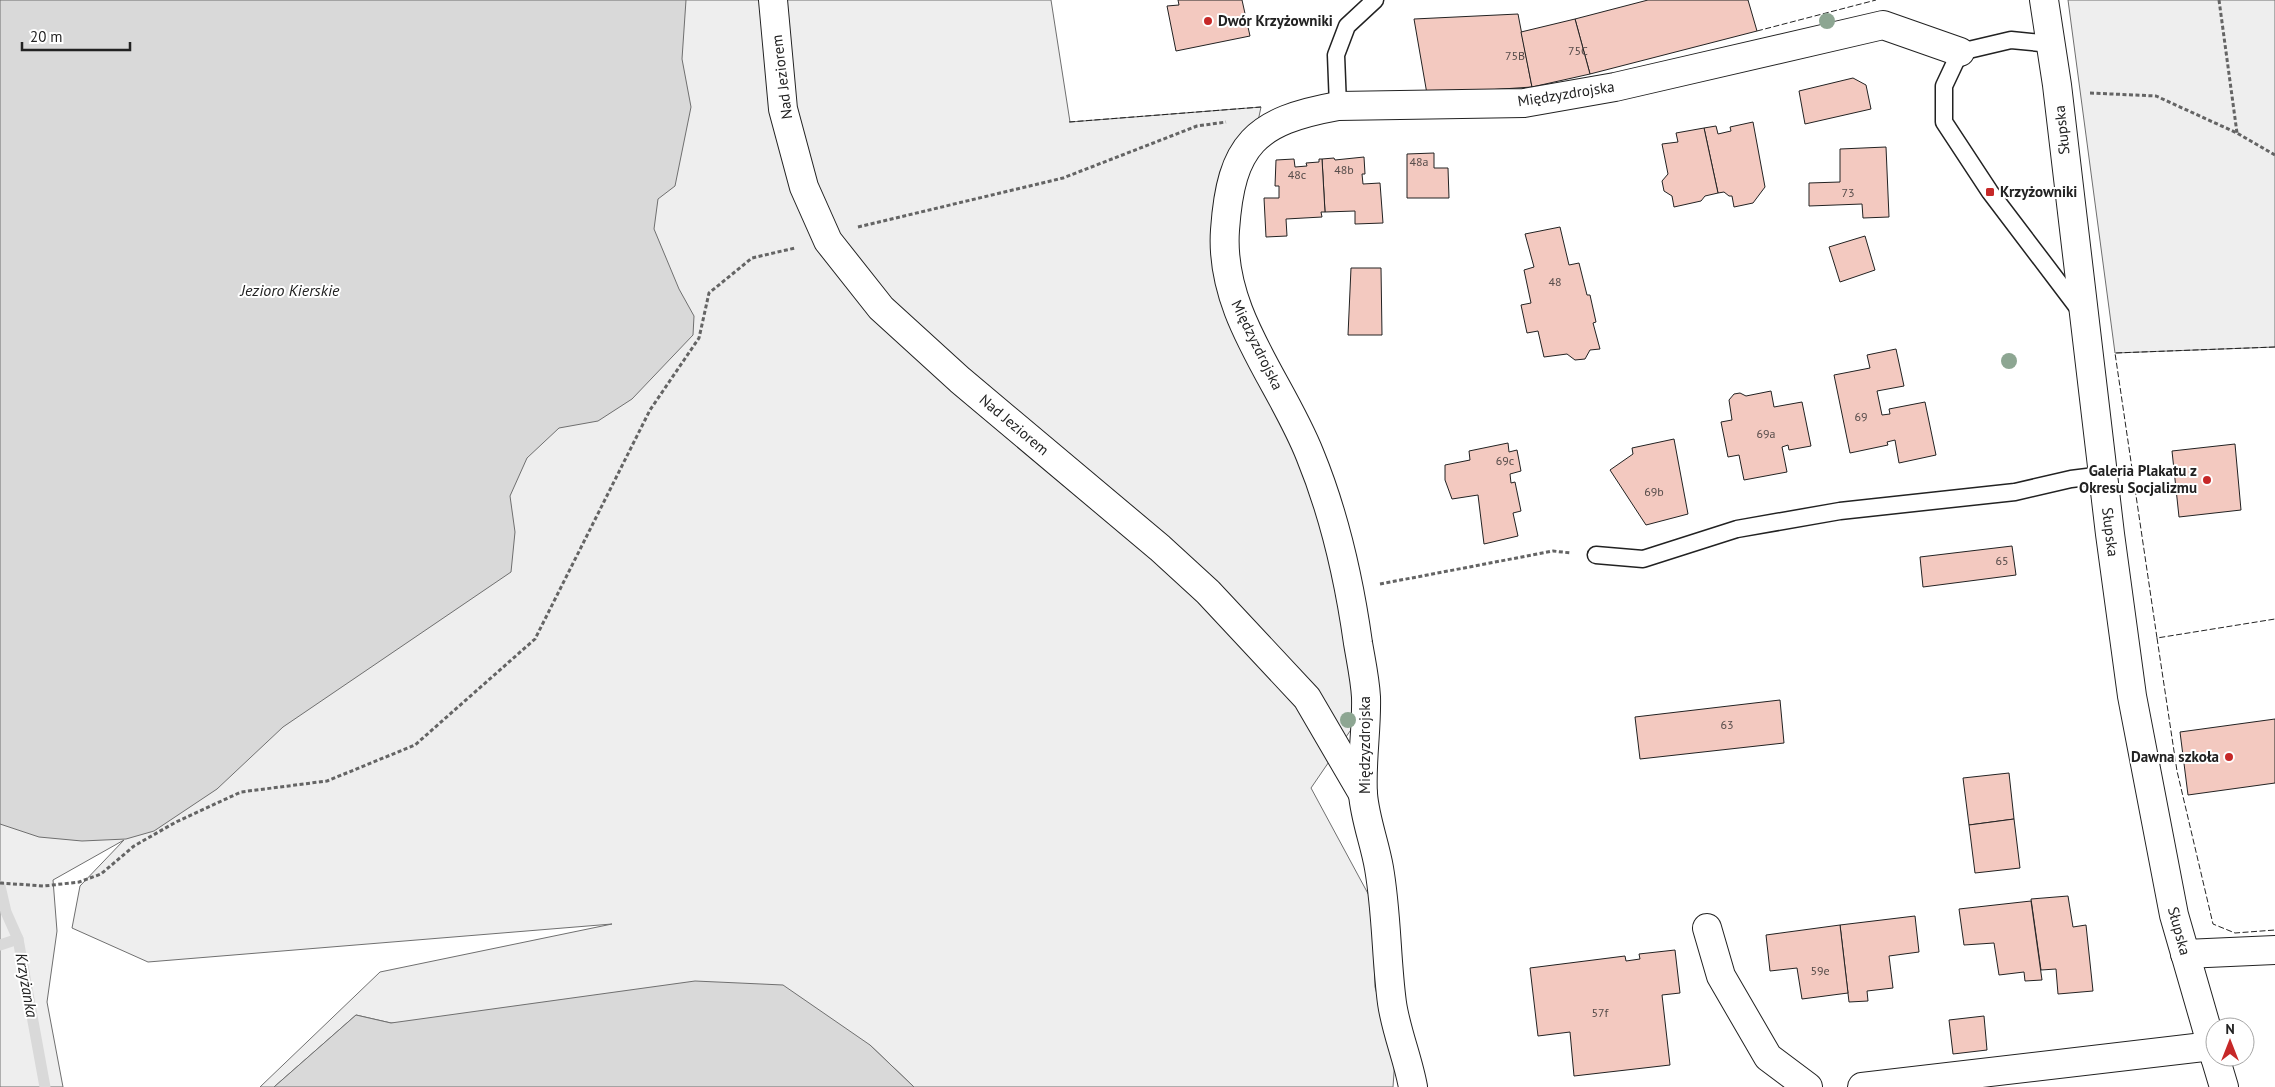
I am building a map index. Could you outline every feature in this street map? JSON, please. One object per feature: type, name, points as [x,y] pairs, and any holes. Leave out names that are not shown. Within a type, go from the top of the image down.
[{"type":"street","name":"Nad Jeziorem","points":[[773,0],[783,109],[804,188],[828,240],[881,308],[960,380],[1160,548],[1208,592],[1307,698],[1363,794]]},
{"type":"street","name":"Słupska","points":[[2044,0],[2058,92],[2083,315],[2132,696],[2166,877],[2185,954],[2205,1022]]},
{"type":"street","name":"Międzyzdrojska","points":[[1414,1087],[1392,1006],[1387,919],[1379,865],[1363,794],[1366,695],[1350,589],[1323,488],[1296,421],[1247,332],[1233,297],[1224,262],[1225,229],[1234,174],[1240,156],[1259,134],[1276,124],[1308,112],[1338,106],[1524,103],[1615,87],[1883,25],[1960,52]]},
{"type":"street","points":[[1707,928],[1721,976],[1768,1057],[1808,1087]]},
{"type":"street","points":[[2185,954],[2275,950]]},
{"type":"street","points":[[1862,1087],[2205,1054]]},
{"type":"street","name":"Słupska","points":[[2218,1067],[2224,1087]]},
{"type":"lane","points":[[1338,106],[1336,55],[1347,26],[1375,0]]},
{"type":"lane","points":[[2051,44],[2011,40],[1960,52],[1944,86],[1944,122],[1990,192],[2083,315]]},
{"type":"lane","points":[[1596,555],[1642,559],[1737,529],[1840,511],[2016,492],[2071,478],[2103,475]]},
{"type":"path","points":[[2219,0],[2237,133]]},
{"type":"path","points":[[2058,92],[2156,96],[2237,133],[2275,155]]},
{"type":"path","points":[[0,883],[44,886],[79,882],[100,874],[134,846],[176,822],[241,792],[327,781],[415,745],[535,639],[650,410],[699,338],[709,293],[752,258],[828,240],[861,226],[1063,178],[1197,126]]},
{"type":"path","points":[[1375,585],[1553,551],[1596,555]]},
{"type":"shaded area","points":[[568,0],[1051,0],[1070,122],[1261,107],[1257,126],[1217,221],[1318,495],[1359,718],[1311,788],[1372,901],[1375,987],[1395,1058],[1393,1087],[914,1087],[870,1045],[391,1023],[356,1015],[274,1087],[260,1087],[380,972],[612,924],[148,962],[72,928],[80,886],[124,840],[53,880],[57,931],[47,1002],[63,1087],[0,1087],[0,397]]},
{"type":"shaded area","points":[[2068,0],[2275,0],[2275,347],[2115,353]]},
{"type":"water","name":"Jezioro Kierskie","points":[[0,0],[686,0],[682,59],[691,107],[675,186],[658,199],[654,229],[679,289],[694,316],[693,335],[632,399],[598,421],[559,428],[527,458],[510,496],[515,532],[511,572],[283,727],[217,789],[154,831],[126,839],[82,841],[39,837],[0,824]]},
{"type":"water","points":[[695,981],[783,985],[870,1045],[914,1087],[274,1087],[356,1015],[391,1023]]},
{"type":"building","name":"Dwór Krzyżowniki","points":[[1178,0],[1242,0],[1250,36],[1176,51],[1167,6],[1179,5]]},
{"type":"building","points":[[1648,0],[1748,0],[1757,31],[1590,74],[1575,19]]},
{"type":"building","points":[[1518,14],[1532,87],[1427,94],[1414,19]]},
{"type":"building","points":[[1575,19],[1590,74],[1532,87],[1521,32]]},
{"type":"building","points":[[1853,78],[1866,85],[1871,109],[1805,124],[1799,91]]},
{"type":"building","points":[[1753,122],[1765,187],[1753,203],[1734,207],[1732,196],[1724,192],[1718,193],[1704,128],[1716,126],[1718,134],[1731,131],[1730,127]]},
{"type":"building","points":[[1704,128],[1718,193],[1705,196],[1701,201],[1674,207],[1672,196],[1664,191],[1662,181],[1668,174],[1662,144],[1678,142],[1676,133]]},
{"type":"building","points":[[1886,147],[1889,217],[1863,218],[1862,204],[1809,206],[1809,183],[1840,182],[1840,149]]},
{"type":"building","points":[[1434,153],[1434,168],[1448,168],[1449,198],[1407,198],[1407,154]]},
{"type":"building","points":[[1364,157],[1365,174],[1362,174],[1363,184],[1380,183],[1383,223],[1355,224],[1355,211],[1325,212],[1322,159],[1334,158],[1335,160]]},
{"type":"building","points":[[1294,159],[1295,167],[1307,166],[1306,163],[1319,162],[1319,159],[1322,159],[1325,212],[1321,212],[1322,217],[1286,219],[1287,236],[1266,237],[1264,198],[1279,198],[1279,186],[1275,186],[1276,160]]},
{"type":"building","points":[[1560,227],[1569,265],[1579,263],[1587,295],[1590,295],[1596,322],[1593,323],[1600,349],[1590,350],[1585,359],[1575,360],[1567,354],[1544,357],[1538,331],[1527,333],[1521,305],[1531,303],[1524,270],[1534,267],[1525,234]]},
{"type":"building","points":[[1865,236],[1875,270],[1840,282],[1829,247]]},
{"type":"building","points":[[1351,268],[1381,268],[1382,335],[1348,335]]},
{"type":"building","points":[[1896,349],[1904,386],[1877,391],[1882,415],[1890,414],[1889,409],[1925,402],[1936,455],[1899,463],[1895,440],[1887,442],[1888,445],[1850,453],[1834,375],[1870,368],[1867,355]]},
{"type":"building","points":[[1771,391],[1774,407],[1802,402],[1811,446],[1789,450],[1788,445],[1782,447],[1787,472],[1744,480],[1739,455],[1728,457],[1721,422],[1732,420],[1729,400],[1734,394],[1740,393],[1746,396]]},
{"type":"building","points":[[1674,439],[1688,514],[1646,525],[1610,470],[1633,454],[1632,448]]},
{"type":"building","points":[[1508,443],[1509,452],[1517,450],[1521,471],[1510,474],[1511,483],[1515,482],[1521,511],[1513,513],[1518,536],[1484,544],[1478,495],[1452,499],[1445,480],[1445,465],[1470,460],[1469,451]]},
{"type":"building","name":"Galeria Plakatu z Okresu Socjalizmu","points":[[2235,444],[2241,510],[2179,517],[2172,451]]},
{"type":"building","points":[[2012,546],[2016,575],[1923,587],[1920,557]]},
{"type":"building","points":[[1780,700],[1784,743],[1640,759],[1635,717]]},
{"type":"building","name":"Dawna szkoła","points":[[2275,719],[2275,783],[2188,795],[2180,732]]},
{"type":"building","points":[[2009,773],[2014,819],[1969,825],[1963,778]]},
{"type":"building","points":[[2014,819],[2020,868],[1975,873],[1969,825]]},
{"type":"building","points":[[2068,896],[2073,927],[2086,925],[2093,991],[2058,994],[2056,969],[2041,970],[2031,899]]},
{"type":"building","points":[[2031,901],[2042,980],[2025,981],[2024,972],[1999,975],[1994,943],[1964,945],[1959,909]]},
{"type":"building","points":[[1915,916],[1919,952],[1889,956],[1893,988],[1867,991],[1868,1001],[1849,1002],[1840,925]]},
{"type":"building","points":[[1840,925],[1848,993],[1802,999],[1797,968],[1770,971],[1766,935]]},
{"type":"building","points":[[1675,950],[1680,993],[1662,995],[1670,1065],[1574,1076],[1570,1032],[1538,1036],[1530,968],[1625,956],[1626,961],[1640,959],[1639,954]]},
{"type":"building","points":[[1984,1016],[1987,1050],[1953,1054],[1949,1020]]},
{"type":"waterway","name":"Krzyżanka","points":[[0,886],[6,912],[18,939],[45,1087]]},
{"type":"waterway","points":[[0,945],[18,939]]},
{"type":"fence","points":[[1757,31],[1876,0]]},
{"type":"fence","points":[[1069,122],[1261,107]]},
{"type":"fence","points":[[2275,347],[2115,353],[2157,638],[2275,619]]},
{"type":"fence","points":[[2157,638],[2177,771],[2213,924],[2235,933],[2275,930]]},
{"type":"place","name":"Dwór Krzyżowniki","points":[[1208,21]]},
{"type":"place","name":"Krzyżowniki","points":[[1990,192]]},
{"type":"place","name":"Galeria Plakatu z Okresu Socjalizmu","points":[[2207,480]]},
{"type":"place","name":"Dawna szkoła","points":[[2229,757]]}]
